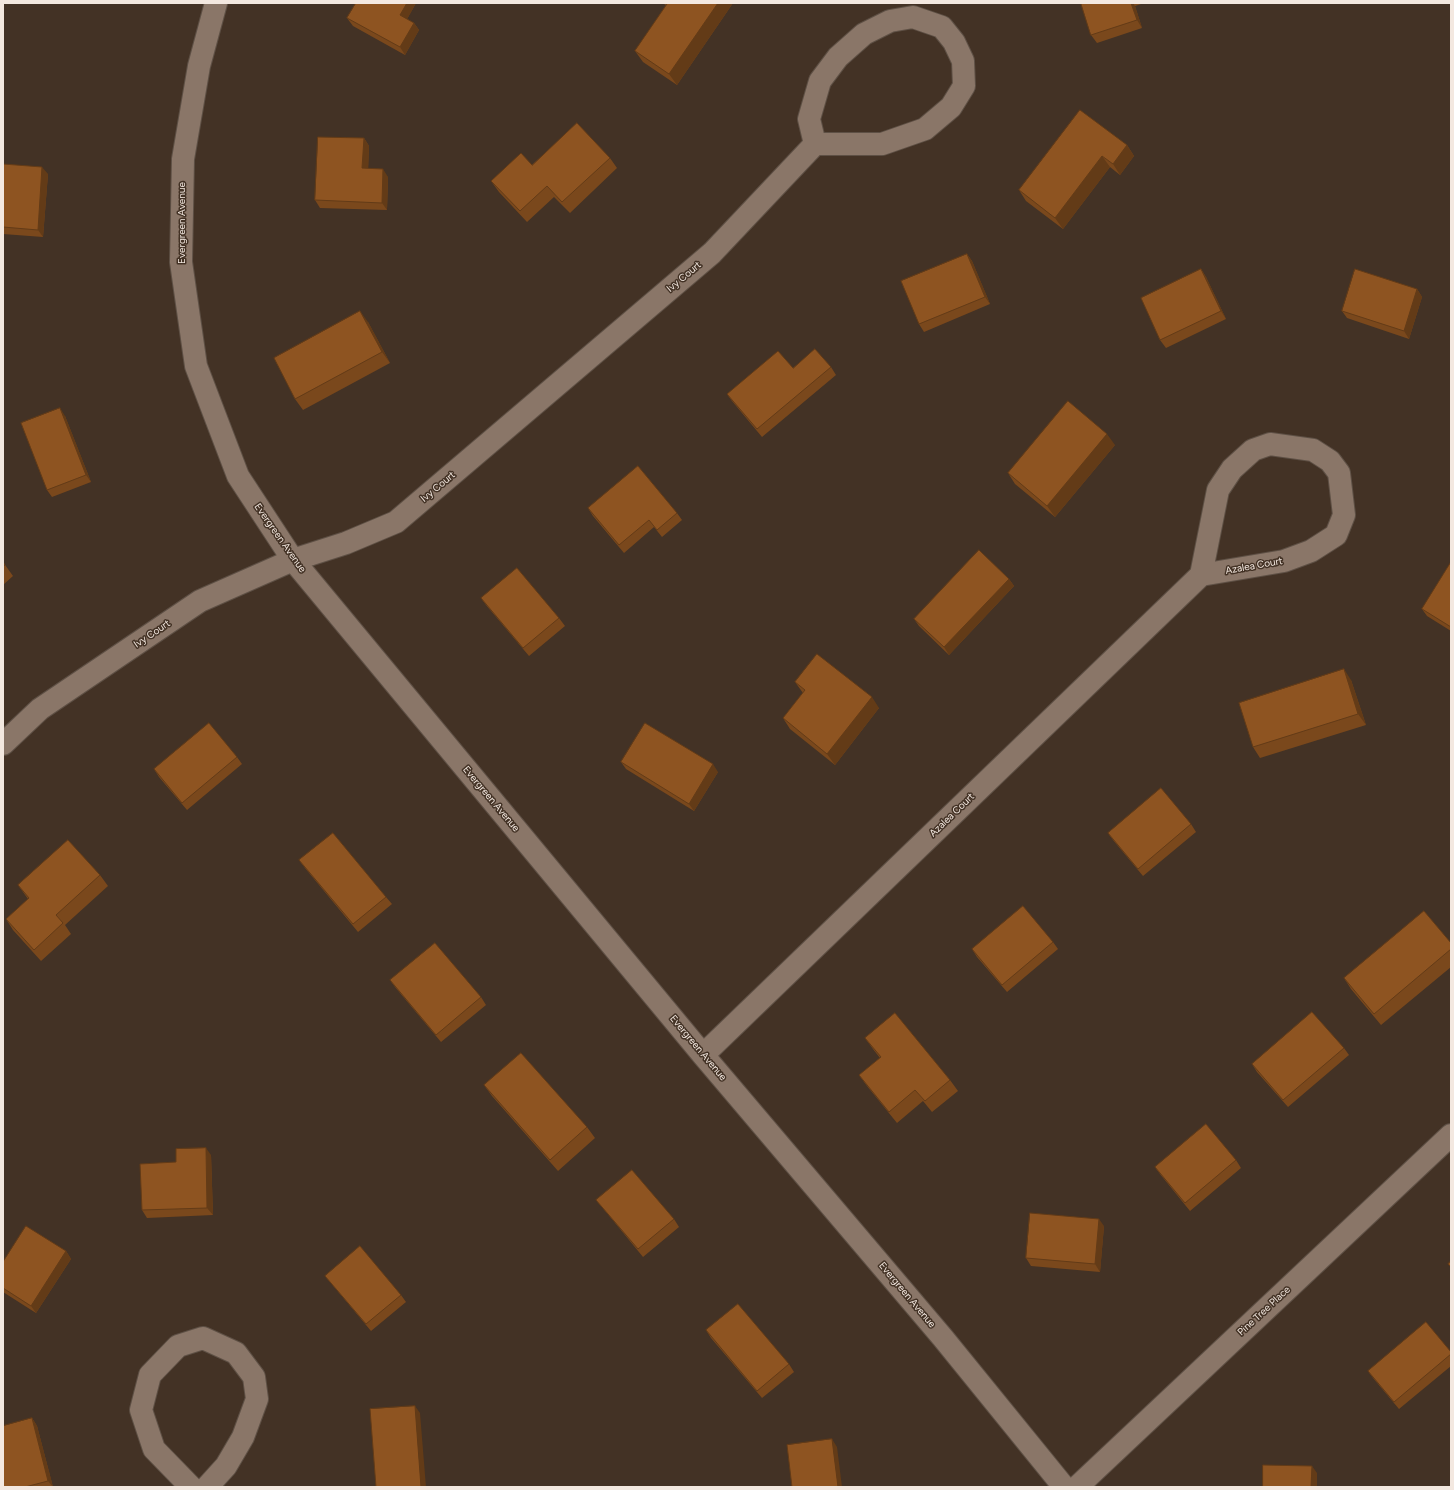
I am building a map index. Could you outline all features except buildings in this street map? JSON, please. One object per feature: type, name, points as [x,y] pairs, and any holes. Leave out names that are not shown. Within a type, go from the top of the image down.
[{"type":"street","name":"Evergreen Avenue","points":[[216,3],[199,66],[183,159],[181,262],[196,366],[238,476],[293,560],[703,1055],[943,1338],[1064,1487]]},
{"type":"street","points":[[913,17],[942,27],[954,42],[963,61],[964,86],[950,107],[925,129],[882,144],[815,144],[809,119],[820,81],[838,57],[864,34],[890,21],[913,17]]},
{"type":"street","name":"Ivy Court","points":[[3,744],[40,709],[200,601],[293,560],[346,543],[396,522],[712,253],[815,144]]},
{"type":"street","name":"Azalea Court","points":[[703,1055],[1201,575],[1218,490],[1232,469],[1253,450],[1270,444],[1313,450],[1330,461],[1339,473],[1344,515],[1336,535],[1311,551],[1284,562],[1201,575]]},
{"type":"street","name":"Pine Tree Place","points":[[1077,1487],[1451,1135]]},
{"type":"street","points":[[191,1487],[154,1448],[141,1410],[150,1375],[178,1346],[203,1338],[236,1352],[254,1377],[258,1399],[243,1437],[226,1466],[206,1487]]}]
